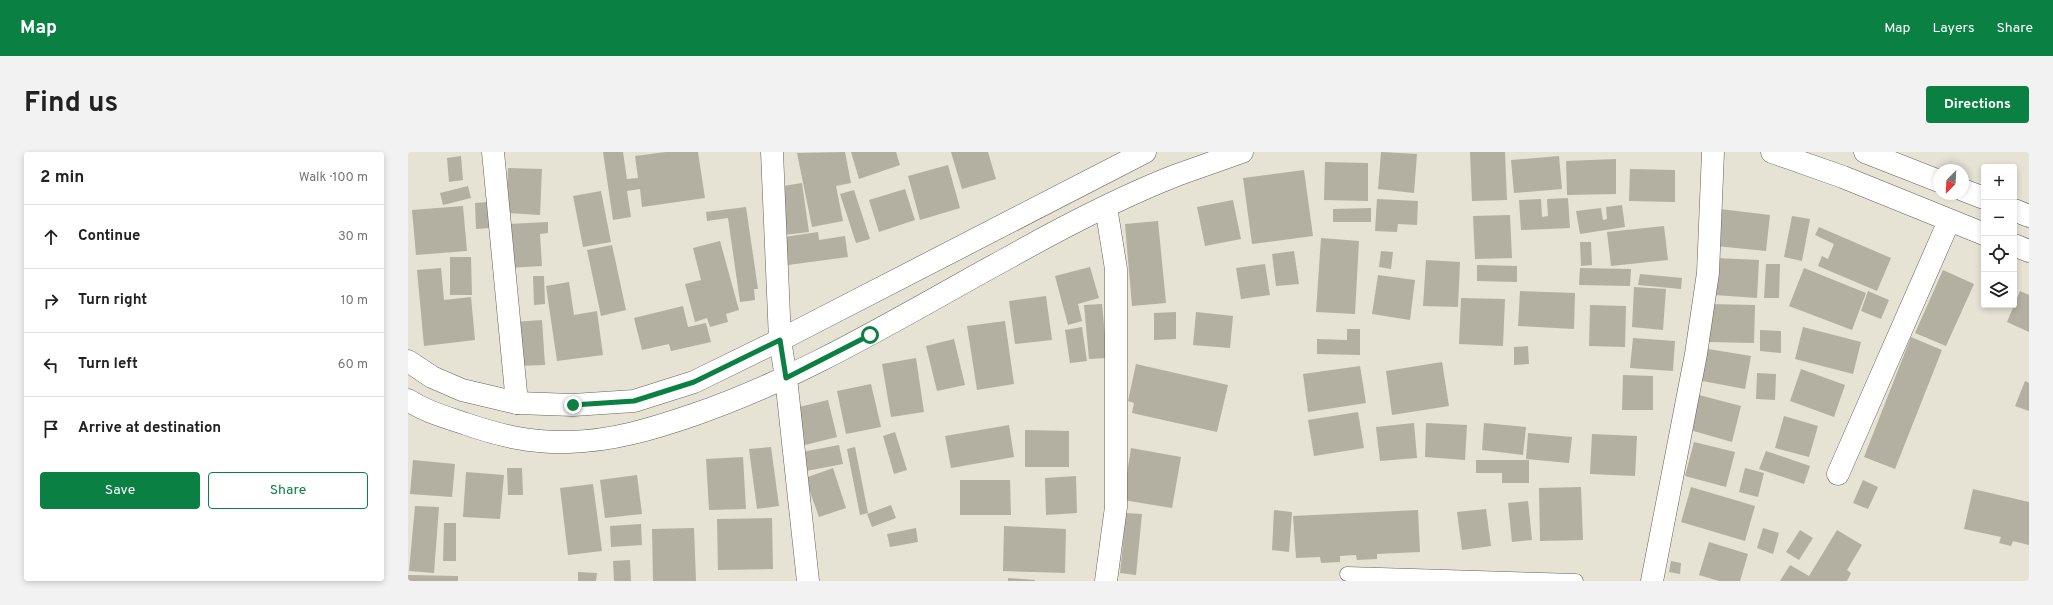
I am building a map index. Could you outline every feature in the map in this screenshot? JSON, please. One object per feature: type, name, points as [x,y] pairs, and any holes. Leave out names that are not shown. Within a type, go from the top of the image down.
[{"type":"main road","points":[[493,152],[517,403]]},
{"type":"main road","points":[[772,152],[780,340],[786,378],[808,581]]},
{"type":"main road","points":[[408,362],[432,377],[462,390],[517,403],[573,405],[634,401],[694,382],[780,340],[1145,152]]},
{"type":"main road","points":[[408,400],[420,408],[501,436],[534,441],[569,442],[609,438],[646,431],[714,408],[786,378],[870,335],[1006,258],[1106,207],[1177,175],[1242,152]]},
{"type":"main road","points":[[1652,581],[1696,354],[1708,273],[1713,152]]},
{"type":"main road","points":[[1772,152],[1843,177],[1981,233]]},
{"type":"main road","points":[[1865,152],[1933,179]]},
{"type":"main road","points":[[1969,192],[1981,197]]},
{"type":"main road","points":[[1106,207],[1116,269],[1116,507],[1106,581]]},
{"type":"main road","points":[[2017,211],[2029,216]]},
{"type":"main road","points":[[1838,474],[1949,221]]},
{"type":"main road","points":[[2017,246],[2029,251]]},
{"type":"lane","points":[[1347,574],[1576,581]]},
{"type":"building","points":[[603,152],[623,152],[627,179],[638,178],[635,156],[666,152],[698,152],[705,198],[642,207],[640,189],[627,191],[631,217],[613,220]]},
{"type":"building","points":[[845,152],[851,183],[836,186],[843,221],[812,227],[797,153]]},
{"type":"building","points":[[851,152],[896,152],[900,165],[859,179]]},
{"type":"building","points":[[951,152],[988,152],[996,179],[962,189]]},
{"type":"building","points":[[1381,152],[1417,154],[1414,193],[1378,189]]},
{"type":"building","points":[[1470,152],[1505,152],[1507,200],[1472,201]]},
{"type":"building","points":[[461,156],[463,180],[449,182],[447,158]]},
{"type":"building","points":[[1559,156],[1562,189],[1514,193],[1511,160]]},
{"type":"building","points":[[1616,159],[1616,194],[1567,195],[1566,161]]},
{"type":"building","points":[[1325,162],[1368,163],[1368,201],[1324,200]]},
{"type":"building","points":[[948,165],[960,208],[920,220],[908,176]]},
{"type":"building","points":[[508,168],[542,169],[540,215],[506,213]]},
{"type":"building","points":[[1630,169],[1675,170],[1675,202],[1629,201]]},
{"type":"building","points":[[1304,170],[1313,236],[1252,244],[1243,178]]},
{"type":"building","points":[[802,183],[809,232],[784,235],[777,187]]},
{"type":"building","points":[[468,186],[471,198],[443,205],[440,193]]},
{"type":"building","points":[[905,189],[915,220],[879,232],[869,200]]},
{"type":"building","points":[[854,190],[870,239],[856,243],[840,194]]},
{"type":"building","points":[[601,191],[611,242],[583,247],[573,196]]},
{"type":"building","points":[[1568,198],[1570,228],[1521,230],[1519,200],[1541,199],[1542,217],[1548,216],[1547,199]]},
{"type":"building","points":[[1377,199],[1418,201],[1417,225],[1398,224],[1397,232],[1375,231]]},
{"type":"building","points":[[1233,200],[1241,239],[1205,246],[1197,207]]},
{"type":"building","points":[[487,202],[489,228],[476,229],[475,203]]},
{"type":"building","points":[[1622,205],[1625,227],[1580,234],[1576,211],[1601,208],[1603,220],[1607,219],[1606,207]]},
{"type":"building","points":[[463,206],[467,251],[416,255],[412,210]]},
{"type":"building","points":[[746,207],[758,289],[754,289],[755,300],[740,302],[728,218],[707,221],[706,212]]},
{"type":"building","points":[[1371,208],[1371,222],[1333,222],[1333,209]]},
{"type":"building","points":[[1720,209],[1770,215],[1766,251],[1716,246]]},
{"type":"building","points":[[1510,215],[1512,258],[1475,259],[1473,216]]},
{"type":"building","points":[[1792,216],[1810,219],[1802,261],[1784,257]]},
{"type":"building","points":[[1158,221],[1166,303],[1132,306],[1125,224]]},
{"type":"building","points":[[548,222],[548,233],[540,234],[542,266],[508,268],[506,224]]},
{"type":"building","points":[[1664,226],[1668,260],[1611,266],[1607,232]]},
{"type":"building","points":[[1819,227],[1891,258],[1877,291],[1818,266],[1822,256],[1828,259],[1834,244],[1815,235]]},
{"type":"building","points":[[818,232],[819,240],[845,236],[848,257],[788,265],[784,237]]},
{"type":"building","points":[[1321,238],[1359,241],[1355,314],[1316,312]]},
{"type":"building","points":[[720,241],[739,310],[726,314],[728,322],[710,327],[707,318],[695,322],[685,284],[701,280],[693,248]]},
{"type":"building","points":[[1580,242],[1591,242],[1592,265],[1581,266]]},
{"type":"building","points":[[612,245],[626,310],[601,316],[587,250]]},
{"type":"building","points":[[1294,251],[1299,284],[1276,286],[1272,254]]},
{"type":"building","points":[[1381,251],[1393,252],[1391,269],[1379,267]]},
{"type":"building","points":[[450,257],[471,257],[472,295],[450,295]]},
{"type":"building","points":[[1717,258],[1759,260],[1757,298],[1715,295]]},
{"type":"building","points":[[1426,260],[1460,262],[1458,307],[1423,306]]},
{"type":"building","points":[[1265,264],[1270,295],[1241,299],[1236,268]]},
{"type":"building","points":[[1766,264],[1780,264],[1779,298],[1764,298]]},
{"type":"building","points":[[1477,265],[1517,266],[1517,282],[1477,281]]},
{"type":"building","points":[[1090,267],[1099,298],[1078,304],[1082,321],[1068,325],[1055,276]]},
{"type":"building","points":[[441,268],[444,300],[471,297],[475,340],[424,346],[417,270]]},
{"type":"building","points":[[1580,268],[1631,269],[1630,286],[1579,285]]},
{"type":"building","points":[[1804,268],[1866,293],[1852,330],[1789,306]]},
{"type":"building","points":[[1943,270],[1974,284],[1946,346],[1915,333]]},
{"type":"building","points":[[1640,274],[1682,278],[1681,289],[1638,285]]},
{"type":"building","points":[[1378,275],[1415,280],[1410,320],[1372,314]]},
{"type":"building","points":[[533,276],[544,276],[545,304],[534,305]]},
{"type":"building","points":[[569,282],[574,315],[597,311],[603,355],[557,361],[546,286]]},
{"type":"building","points":[[1634,287],[1666,289],[1663,330],[1632,327]]},
{"type":"building","points":[[1520,291],[1575,293],[1574,329],[1518,326]]},
{"type":"building","points":[[1868,291],[1889,300],[1881,319],[1861,311]]},
{"type":"building","points":[[2020,291],[2029,295],[2029,332],[2007,322],[2013,308],[2017,308],[2017,298]]},
{"type":"building","points":[[1046,296],[1052,340],[1015,344],[1009,301]]},
{"type":"building","points":[[1461,298],[1505,299],[1503,346],[1459,344]]},
{"type":"building","points":[[1102,304],[1107,358],[1089,359],[1084,305]]},
{"type":"building","points":[[1709,304],[1755,305],[1754,343],[1708,342]]},
{"type":"building","points":[[1590,305],[1626,306],[1625,347],[1589,346]]},
{"type":"building","points":[[683,306],[688,327],[706,323],[711,342],[671,351],[669,344],[642,350],[634,318]]},
{"type":"building","points":[[1176,312],[1176,339],[1154,340],[1154,313]]},
{"type":"building","points":[[1196,312],[1233,316],[1230,348],[1193,345]]},
{"type":"building","points":[[542,320],[545,365],[517,366],[514,322]]},
{"type":"building","points":[[1005,321],[1014,384],[977,390],[967,326]]},
{"type":"building","points":[[1082,327],[1087,361],[1070,363],[1065,330]]},
{"type":"building","points":[[1803,327],[1861,342],[1853,374],[1795,359]]},
{"type":"building","points":[[1347,329],[1360,329],[1360,355],[1317,354],[1317,339],[1347,340]]},
{"type":"building","points":[[1760,330],[1781,331],[1781,353],[1760,351]]},
{"type":"building","points":[[1911,337],[1942,350],[1895,469],[1864,457]]},
{"type":"building","points":[[1633,338],[1675,341],[1673,371],[1630,368]]},
{"type":"building","points":[[954,339],[965,385],[937,391],[926,346]]},
{"type":"building","points":[[1528,346],[1529,364],[1514,365],[1514,347]]},
{"type":"building","points":[[1702,348],[1751,356],[1745,389],[1697,380]]},
{"type":"building","points":[[916,358],[924,412],[891,417],[882,364]]},
{"type":"building","points":[[1442,362],[1449,406],[1392,415],[1386,371]]},
{"type":"building","points":[[1136,364],[1228,385],[1217,432],[1132,413],[1134,403],[1128,401]]},
{"type":"building","points":[[1360,366],[1366,403],[1308,412],[1303,374]]},
{"type":"building","points":[[1801,369],[1845,385],[1834,417],[1790,401]]},
{"type":"building","points":[[1757,373],[1776,374],[1775,400],[1756,399]]},
{"type":"building","points":[[1623,375],[1653,376],[1653,410],[1622,410]]},
{"type":"building","points":[[2025,381],[2029,383],[2029,411],[2015,406]]},
{"type":"building","points":[[871,384],[881,427],[846,434],[837,391]]},
{"type":"building","points":[[1699,395],[1741,406],[1732,442],[1690,430]]},
{"type":"building","points":[[828,400],[837,437],[801,446],[791,409]]},
{"type":"building","points":[[1358,412],[1364,448],[1314,456],[1308,420]]},
{"type":"building","points":[[1784,416],[1818,426],[1809,457],[1775,448]]},
{"type":"building","points":[[1414,423],[1417,458],[1380,461],[1376,427]]},
{"type":"building","points":[[1426,423],[1467,425],[1465,460],[1425,457]]},
{"type":"building","points":[[1484,423],[1526,427],[1523,455],[1482,450]]},
{"type":"building","points":[[1009,425],[1014,457],[951,468],[945,436]]},
{"type":"building","points":[[1025,430],[1069,431],[1069,467],[1025,467]]},
{"type":"building","points":[[895,432],[907,470],[894,474],[883,436]]},
{"type":"building","points":[[1528,433],[1572,437],[1569,463],[1526,459]]},
{"type":"building","points":[[1592,434],[1637,436],[1635,476],[1590,474]]},
{"type":"building","points":[[1694,442],[1735,452],[1726,487],[1685,476]]},
{"type":"building","points":[[839,445],[843,464],[806,471],[802,452]]},
{"type":"building","points":[[771,447],[779,506],[757,509],[749,449]]},
{"type":"building","points":[[855,447],[868,513],[860,515],[847,449]]},
{"type":"building","points":[[1131,448],[1181,457],[1172,508],[1123,500]]},
{"type":"building","points":[[1766,451],[1810,466],[1804,484],[1759,469]]},
{"type":"building","points":[[743,457],[746,509],[709,510],[706,459]]},
{"type":"building","points":[[413,460],[455,464],[452,497],[410,494]]},
{"type":"building","points":[[1476,460],[1529,460],[1529,483],[1502,483],[1502,473],[1476,473]]},
{"type":"building","points":[[507,468],[522,468],[523,495],[508,495]]},
{"type":"building","points":[[833,468],[846,508],[819,517],[805,478]]},
{"type":"building","points":[[1745,468],[1764,473],[1758,497],[1739,492]]},
{"type":"building","points":[[466,472],[504,475],[500,519],[463,517]]},
{"type":"building","points":[[637,475],[642,514],[605,518],[600,480]]},
{"type":"building","points":[[1076,476],[1077,513],[1046,515],[1045,478]]},
{"type":"building","points":[[960,480],[1010,480],[1011,515],[960,515]]},
{"type":"building","points":[[1863,480],[1878,487],[1868,509],[1853,503]]},
{"type":"building","points":[[593,484],[602,551],[568,555],[560,488]]},
{"type":"building","points":[[1581,487],[1583,540],[1540,541],[1539,488]]},
{"type":"building","points":[[1691,487],[1755,506],[1745,541],[1681,522]]},
{"type":"building","points":[[1973,489],[2029,502],[2029,545],[2013,541],[2011,546],[1999,543],[2001,537],[1964,529]]},
{"type":"building","points":[[1528,501],[1532,540],[1512,542],[1508,503]]},
{"type":"building","points":[[891,505],[896,518],[872,527],[867,514]]},
{"type":"building","points":[[415,506],[439,507],[434,573],[409,571]]},
{"type":"building","points":[[1486,509],[1491,546],[1462,550],[1457,512]]},
{"type":"building","points":[[1274,510],[1292,512],[1289,552],[1272,550]]},
{"type":"building","points":[[1418,510],[1420,552],[1377,554],[1377,559],[1357,560],[1356,555],[1340,556],[1340,562],[1321,563],[1320,557],[1296,558],[1293,516]]},
{"type":"building","points":[[1126,513],[1142,514],[1136,575],[1120,573]]},
{"type":"building","points":[[772,518],[773,569],[718,570],[717,519]]},
{"type":"building","points":[[444,523],[456,523],[456,561],[443,561]]},
{"type":"building","points":[[641,524],[642,545],[611,547],[610,526]]},
{"type":"building","points":[[1004,526],[1066,529],[1065,573],[1003,571]]},
{"type":"building","points":[[694,528],[696,581],[653,581],[652,529]]},
{"type":"building","points":[[916,528],[918,542],[890,547],[887,534]]},
{"type":"building","points":[[1763,528],[1779,533],[1773,554],[1757,548]]},
{"type":"building","points":[[1800,530],[1813,538],[1799,560],[1786,552]]},
{"type":"building","points":[[1837,530],[1862,545],[1847,570],[1851,573],[1847,581],[1780,581],[1790,565],[1809,576]]},
{"type":"building","points":[[1709,542],[1748,554],[1740,581],[1719,581],[1699,575]]},
{"type":"building","points":[[630,560],[631,581],[614,581],[613,561]]},
{"type":"building","points":[[1671,561],[1681,563],[1680,574],[1669,572]]},
{"type":"building","points":[[578,572],[597,573],[596,581],[578,581]]},
{"type":"building","points":[[408,575],[458,576],[458,581],[408,581]]},
{"type":"building","points":[[1008,578],[1035,580],[1035,581],[1008,581]]},
{"type":"route","points":[[573,405],[634,401],[694,382],[780,340],[786,378],[870,335]]}]
